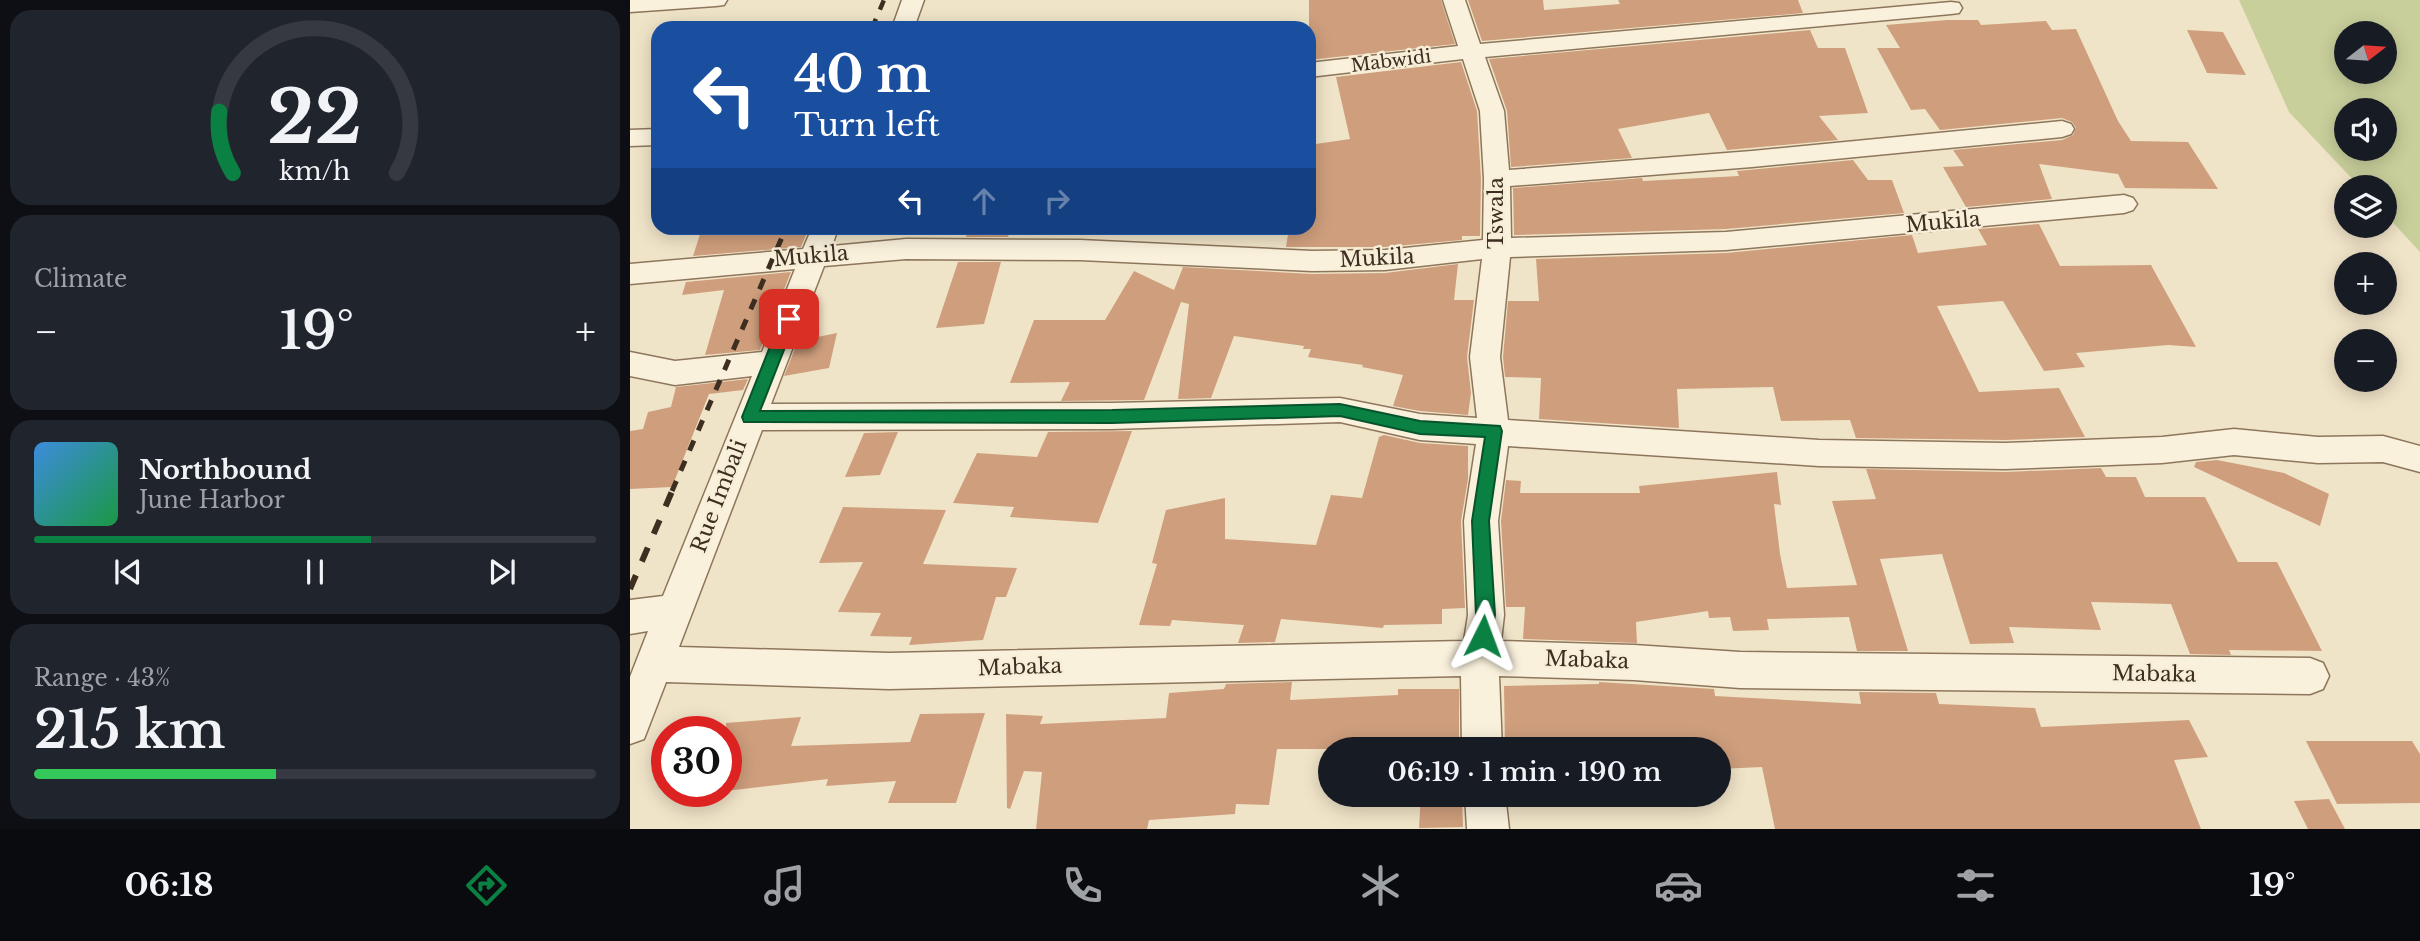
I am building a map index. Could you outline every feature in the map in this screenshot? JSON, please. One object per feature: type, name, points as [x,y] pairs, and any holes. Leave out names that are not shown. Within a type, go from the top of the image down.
[{"type":"street","points":[[630,6],[716,0]]},
{"type":"street","points":[[906,21],[913,0]]},
{"type":"street","name":"Tswala","points":[[1454,0],[1474,51],[1492,111],[1497,179],[1497,248],[1485,357],[1494,431],[1481,521],[1486,615],[1480,657]]},
{"type":"street","name":"Mabwidi","points":[[1316,69],[1474,51],[1951,8]]},
{"type":"street","points":[[1497,179],[1752,159],[2062,129]]},
{"type":"street","points":[[630,138],[651,136]]},
{"type":"street","name":"Mukila","points":[[630,274],[819,242],[906,249],[1084,239],[1324,261],[1385,260],[1497,248],[1726,242],[2124,204]]},
{"type":"street","name":"Rue Imbali","points":[[630,725],[819,242]]},
{"type":"street","points":[[630,364],[675,373],[772,362]]},
{"type":"street","points":[[750,417],[1112,416],[1340,410],[1420,427],[1819,453],[2018,456],[2162,450],[2234,442],[2318,450],[2383,449],[2420,459]]},
{"type":"street","points":[[630,617],[675,611]]},
{"type":"street","points":[[1480,657],[1482,737]]},
{"type":"street","name":"Mabaka","points":[[654,664],[887,671],[1480,657],[1629,661],[1741,670],[2310,676]]},
{"type":"street","points":[[1486,807],[1488,829]]},
{"type":"green space","points":[[2239,0],[2420,0],[2420,252],[2397,227],[2397,175],[2349,175],[2335,161],[2397,161],[2397,98],[2334,98],[2334,160],[2289,112]]},
{"type":"building","points":[[1309,0],[1441,0],[1455,44],[1316,59],[1316,21],[1309,21]]},
{"type":"building","points":[[1468,0],[1543,0],[1544,10],[1620,4],[1618,0],[1798,0],[1803,13],[1482,41]]},
{"type":"building","points":[[1978,20],[1981,25],[2046,21],[2052,30],[2076,29],[2118,121],[2131,141],[2188,142],[2218,189],[2125,188],[2118,174],[2039,164],[2052,199],[1966,207],[1943,167],[1964,166],[1953,150],[2062,140],[2073,135],[2076,128],[2072,122],[2062,118],[1940,130],[1925,109],[1911,110],[1877,48],[1900,48],[1886,25]]},
{"type":"building","points":[[1810,30],[1818,48],[1845,48],[1868,113],[1819,116],[1838,140],[1727,150],[1709,113],[1618,129],[1632,158],[1511,167],[1507,111],[1489,59]]},
{"type":"building","points":[[2187,30],[2223,32],[2246,75],[2207,73]]},
{"type":"building","points":[[1461,62],[1477,111],[1481,179],[1480,236],[1385,247],[1286,247],[1288,235],[1316,235],[1316,144],[1350,139],[1336,77]]},
{"type":"building","points":[[1853,160],[1868,180],[1892,180],[1904,213],[1726,229],[1514,235],[1513,188],[1642,178],[1643,181],[1739,176],[1737,171]]},
{"type":"building","points":[[2039,224],[2060,266],[2151,265],[2196,347],[2168,345],[2076,353],[2085,367],[2044,371],[2003,301],[1937,306],[1979,392],[2059,388],[2085,437],[2005,440],[1856,438],[1850,420],[1781,421],[1773,387],[1677,389],[1679,428],[1539,419],[1541,378],[1505,377],[1503,357],[1508,301],[1539,301],[1536,259],[1726,253],[1912,235],[1918,253],[1987,245],[1978,229]]},
{"type":"building","points":[[700,235],[806,235],[801,247],[693,256]]},
{"type":"building","points":[[967,235],[1009,235],[1008,237],[966,237]]},
{"type":"building","points":[[958,262],[1001,262],[984,324],[936,328]]},
{"type":"building","points":[[1458,264],[1454,300],[1474,300],[1467,357],[1471,393],[1468,415],[1393,406],[1403,375],[1362,367],[1363,365],[1308,357],[1311,349],[1303,349],[1304,346],[1234,336],[1211,398],[1178,399],[1189,304],[1181,302],[1144,400],[1061,401],[1070,382],[1010,383],[1034,320],[1105,320],[1134,271],[1174,290],[1183,267],[1312,274],[1385,273]]},
{"type":"building","points":[[791,272],[760,350],[705,355],[724,290],[682,295],[686,282]]},
{"type":"building","points":[[837,333],[829,368],[784,376],[798,341]]},
{"type":"building","points":[[748,379],[743,390],[709,394],[672,487],[630,489],[630,431],[643,429],[648,412],[671,407],[676,387]]},
{"type":"building","points":[[1132,431],[1098,523],[1010,517],[1014,507],[953,503],[977,453],[1037,457],[1048,432]]},
{"type":"building","points":[[898,432],[880,475],[845,477],[864,433]]},
{"type":"building","points":[[1384,435],[1420,443],[1468,446],[1468,479],[1461,521],[1465,608],[1442,609],[1442,624],[1384,625],[1383,628],[1281,619],[1275,642],[1238,643],[1244,625],[1172,620],[1170,626],[1139,625],[1157,564],[1152,563],[1166,510],[1225,498],[1225,539],[1316,545],[1331,495],[1362,498],[1379,437]]},
{"type":"building","points":[[2217,460],[2284,473],[2329,494],[2320,526],[2194,467],[2196,462]]},
{"type":"building","points":[[2101,468],[2106,477],[2136,477],[2145,497],[2205,497],[2238,562],[2277,562],[2322,651],[2229,650],[2231,655],[2190,654],[2171,604],[2091,602],[2101,630],[2009,627],[2014,643],[1970,644],[1942,554],[1880,559],[1908,651],[1857,651],[1849,617],[1767,619],[1769,630],[1733,631],[1730,617],[1709,618],[1708,611],[1636,622],[1637,643],[1523,639],[1525,607],[1506,607],[1501,521],[1506,480],[1521,481],[1520,493],[1640,493],[1639,486],[1777,472],[1781,505],[1774,504],[1787,588],[1857,585],[1832,501],[1876,499],[1866,469],[2005,472]]},
{"type":"building","points":[[843,507],[946,510],[923,564],[1017,568],[1006,597],[996,597],[983,640],[909,645],[912,637],[870,636],[881,613],[838,612],[863,562],[819,563]]},
{"type":"building","points":[[1292,682],[1290,700],[1398,695],[1398,689],[1459,689],[1459,737],[1318,737],[1318,749],[1277,749],[1269,805],[1236,804],[1235,814],[1149,820],[1147,829],[1036,829],[1042,772],[1024,771],[1010,809],[1007,808],[1006,714],[1043,716],[1040,724],[1166,718],[1169,693],[1224,689],[1226,684]]},
{"type":"building","points":[[1599,684],[1714,689],[1715,696],[1861,704],[1859,692],[1936,693],[1939,704],[2035,708],[2041,727],[2189,720],[2208,757],[2174,760],[2201,829],[1775,829],[1762,767],[1731,768],[1731,737],[1505,737],[1504,686]]},
{"type":"building","points":[[985,713],[956,803],[888,803],[896,781],[826,786],[828,779],[742,789],[742,722],[801,717],[791,746],[910,742],[920,714]]},
{"type":"building","points":[[2306,741],[2412,741],[2420,754],[2420,803],[2337,804]]},
{"type":"building","points":[[2329,799],[2345,829],[2308,829],[2294,801]]},
{"type":"building","points":[[1420,807],[1462,807],[1463,827],[1419,828]]},
{"type":"railway","points":[[875,21],[884,0]]},
{"type":"railway","points":[[672,491],[783,235]]},
{"type":"railway","points":[[630,589],[673,489]]},
{"type":"route","points":[[789,319],[750,417],[1112,416],[1340,410],[1420,427],[1494,431],[1481,521],[1486,615],[1483,636]]}]
